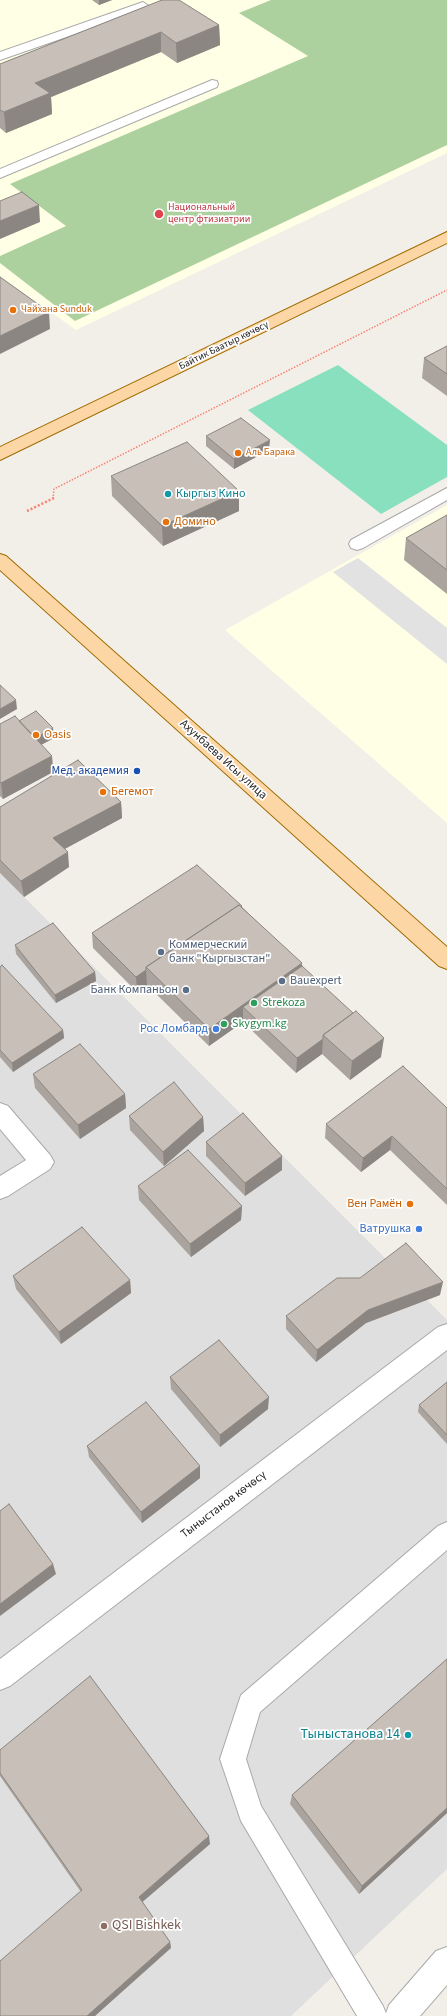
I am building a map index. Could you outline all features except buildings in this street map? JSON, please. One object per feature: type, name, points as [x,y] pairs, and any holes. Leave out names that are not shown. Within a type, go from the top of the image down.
[{"type":"main road","name":"Байтик Баатыр көчөсү","points":[[0,454],[447,237]]},
{"type":"main road","name":"Ахунбаева Исы улица","points":[[0,560],[447,960]]},
{"type":"street","points":[[0,1112],[42,1162],[0,1189]]},
{"type":"street","name":"Тыныстанов көчөсү","points":[[0,1676],[447,1335]]},
{"type":"street","points":[[400,2016],[447,1962]]},
{"type":"lane","points":[[0,56],[143,6]]},
{"type":"lane","points":[[0,174],[212,84]]},
{"type":"lane","points":[[357,544],[447,493]]},
{"type":"lane","points":[[373,2016],[250,1812],[233,1760],[250,1704],[447,1534]]},
{"type":"path","points":[[27,511],[54,498],[54,489],[447,290]]},
{"type":"shaded area","name":"Национальный центр фтизиатрии","points":[[0,0],[447,0],[447,153],[76,330],[0,276]]},
{"type":"shaded area","points":[[447,505],[447,823],[225,630]]},
{"type":"shaded area","points":[[358,558],[447,628],[447,664],[333,572]]},
{"type":"shaded area","points":[[0,873],[447,1320],[447,1869],[291,2016],[0,2016]]},
{"type":"green space","name":"Национальный центр фтизиатрии","points":[[271,0],[447,0],[447,145],[75,321],[0,263],[0,256],[66,226],[10,184],[308,56],[239,13]]},
{"type":"green space","points":[[338,365],[447,445],[447,477],[381,514],[248,410]]},
{"type":"place","name":"Национальный центр фтизиатрии","points":[[159,214]]},
{"type":"place","name":"Чайхана Sunduk","points":[[13,310]]},
{"type":"place","name":"Аль Барака","points":[[238,453]]},
{"type":"place","name":"Кыргыз Кино","points":[[168,494]]},
{"type":"place","name":"Домино","points":[[166,522]]},
{"type":"place","name":"Oasis","points":[[36,735]]},
{"type":"place","name":"Мед. академия","points":[[137,771]]},
{"type":"place","name":"Бегемот","points":[[103,792]]},
{"type":"place","name":"Коммерческий банк \"Кыргызстан\"","points":[[161,952]]},
{"type":"place","name":"Bauexpert","points":[[282,981]]},
{"type":"place","name":"Банк Компаньон","points":[[186,990]]},
{"type":"place","name":"Strekoza","points":[[254,1003]]},
{"type":"place","name":"Skygym.kg","points":[[224,1024]]},
{"type":"place","name":"Рос Ломбард","points":[[216,1029]]},
{"type":"place","name":"Вен Рамён","points":[[410,1204]]},
{"type":"place","name":"Ватрушка","points":[[419,1229]]},
{"type":"place","name":"Тыныстанова 14","points":[[408,1735]]},
{"type":"place","name":"QSI Bishkek","points":[[104,1926]]}]
